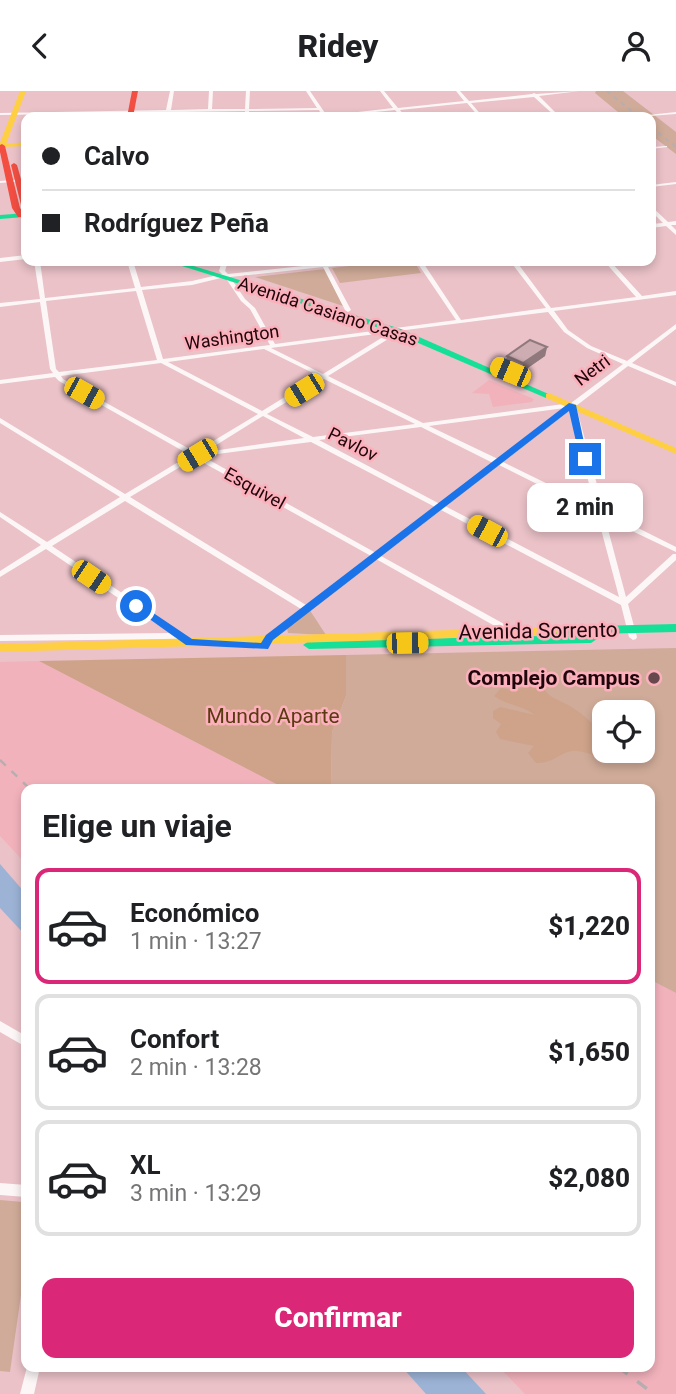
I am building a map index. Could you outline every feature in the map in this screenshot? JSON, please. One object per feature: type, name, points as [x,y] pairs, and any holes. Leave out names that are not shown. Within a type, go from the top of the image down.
[{"type":"main road","points":[[21,211],[16,208],[14,181],[4,146],[23,91]]},
{"type":"main road","points":[[131,112],[135,91]]},
{"type":"main road","points":[[0,217],[21,214]]},
{"type":"main road","name":"Avenida Casiano Casas","points":[[194,266],[228,273],[403,330]]},
{"type":"main road","name":"Avenida Casiano Casas","points":[[205,266],[348,310],[403,330],[676,445]]},
{"type":"main road","name":"Avenida Casiano Casas","points":[[574,403],[676,451]]},
{"type":"main road","name":"Avenida Sorrento","points":[[0,648],[185,639],[267,642],[632,633],[676,628]]},
{"type":"main road","name":"Avenida Sorrento","points":[[632,633],[676,636]]},
{"type":"street","points":[[172,91],[169,112],[320,109]]},
{"type":"street","points":[[210,111],[211,91]]},
{"type":"street","points":[[247,110],[248,91]]},
{"type":"street","points":[[308,91],[322,112]]},
{"type":"street","points":[[382,91],[397,110]]},
{"type":"street","points":[[458,91],[477,112]]},
{"type":"street","points":[[376,112],[533,93],[578,91]]},
{"type":"street","points":[[533,93],[553,112]]},
{"type":"street","points":[[656,115],[676,113]]},
{"type":"street","points":[[0,114],[21,114]]},
{"type":"street","points":[[656,148],[665,147]]},
{"type":"street","points":[[656,185],[676,183]]},
{"type":"street","points":[[656,213],[676,233]]},
{"type":"street","points":[[656,225],[676,223]]},
{"type":"street","points":[[0,260],[21,258]]},
{"type":"street","points":[[38,266],[53,369],[57,374]]},
{"type":"street","points":[[132,266],[160,360]]},
{"type":"street","points":[[0,306],[192,283],[228,273],[295,266]]},
{"type":"street","points":[[326,266],[348,310]]},
{"type":"street","points":[[422,266],[458,321]]},
{"type":"street","points":[[517,266],[566,331],[589,347],[676,384]]},
{"type":"street","points":[[611,266],[639,297]]},
{"type":"street","points":[[228,273],[273,345]]},
{"type":"street","name":"Washington","points":[[0,382],[676,293]]},
{"type":"street","points":[[0,575],[403,330]]},
{"type":"street","name":"Netri","points":[[267,642],[375,555],[674,330]]},
{"type":"street","points":[[262,346],[676,550]]},
{"type":"street","name":"Pavlov","points":[[160,360],[624,603]]},
{"type":"street","name":"Esquivel","points":[[57,374],[61,380],[375,555],[513,636]]},
{"type":"street","points":[[197,455],[574,403],[598,513],[632,633]]},
{"type":"street","points":[[0,420],[306,609]]},
{"type":"street","points":[[0,514],[185,639]]},
{"type":"street","points":[[624,603],[676,556]]},
{"type":"street","points":[[0,638],[185,639]]},
{"type":"street","points":[[0,1026],[21,1039]]},
{"type":"street","points":[[0,1189],[21,1191]]},
{"type":"street","points":[[27,1394],[32,1372]]},
{"type":"shaded area","points":[[623,91],[650,112],[618,112],[595,93]]},
{"type":"shaded area","points":[[656,117],[676,132],[676,154],[656,139]]},
{"type":"shaded area","points":[[417,266],[421,273],[340,283],[332,268]]},
{"type":"shaded area","points":[[325,269],[343,306],[255,277]]},
{"type":"shaded area","points":[[489,380],[534,399],[532,402],[493,407],[489,394],[472,393]]},
{"type":"shaded area","points":[[309,609],[326,635],[288,633],[287,628]]},
{"type":"shaded area","points":[[676,648],[676,993],[655,982],[655,784],[331,784],[332,732],[346,696],[346,655]]},
{"type":"shaded area","points":[[39,661],[276,784],[21,784],[21,859],[0,836],[0,662]]},
{"type":"shaded area","points":[[655,982],[676,993],[676,1394],[525,1394],[504,1372],[655,1372]]},
{"type":"shaded area","points":[[0,1200],[21,1202],[21,1295],[10,1372],[0,1371]]},
{"type":"green space","name":"Mundo Aparte","points":[[346,655],[346,696],[332,732],[331,784],[276,784],[39,661]]},
{"type":"green space","points":[[526,686],[544,689],[552,697],[587,718],[592,723],[592,755],[572,751],[543,763],[536,763],[528,753],[534,746],[500,739],[496,732],[501,724],[493,718],[493,711],[500,707],[535,715],[494,696],[501,688],[516,691]]},
{"type":"water","points":[[0,864],[21,888],[21,931],[0,908]]},
{"type":"water","points":[[406,1372],[466,1372],[486,1394],[426,1394]]},
{"type":"building","points":[[530,340],[547,347],[523,363],[507,356]]},
{"type":"railway","points":[[607,91],[633,112]]},
{"type":"railway","points":[[656,131],[676,147]]},
{"type":"railway","points":[[0,760],[25,784]]},
{"type":"railway","points":[[625,1372],[654,1394]]},
{"type":"traffic: fast","points":[[0,217],[21,215]]},
{"type":"traffic: fast","points":[[186,266],[398,331],[549,396]]},
{"type":"traffic: fast","points":[[553,631],[676,628]]},
{"type":"traffic: fast","points":[[309,645],[591,639]]},
{"type":"traffic: slow","points":[[2,146],[23,91]]},
{"type":"traffic: slow","points":[[2,146],[21,144]]},
{"type":"traffic: slow","points":[[549,396],[676,451]]},
{"type":"traffic: slow","points":[[0,648],[553,631]]},
{"type":"traffic: jam","points":[[131,112],[135,91]]},
{"type":"traffic: jam","points":[[2,146],[16,208],[21,215]]},
{"type":"traffic: jam","points":[[14,165],[21,191]]},
{"type":"place","name":"Complejo Campus","points":[[654,678]]},
{"type":"route","points":[[136,606],[189,642],[264,646],[269,638],[375,555],[572,405],[585,459]]}]
